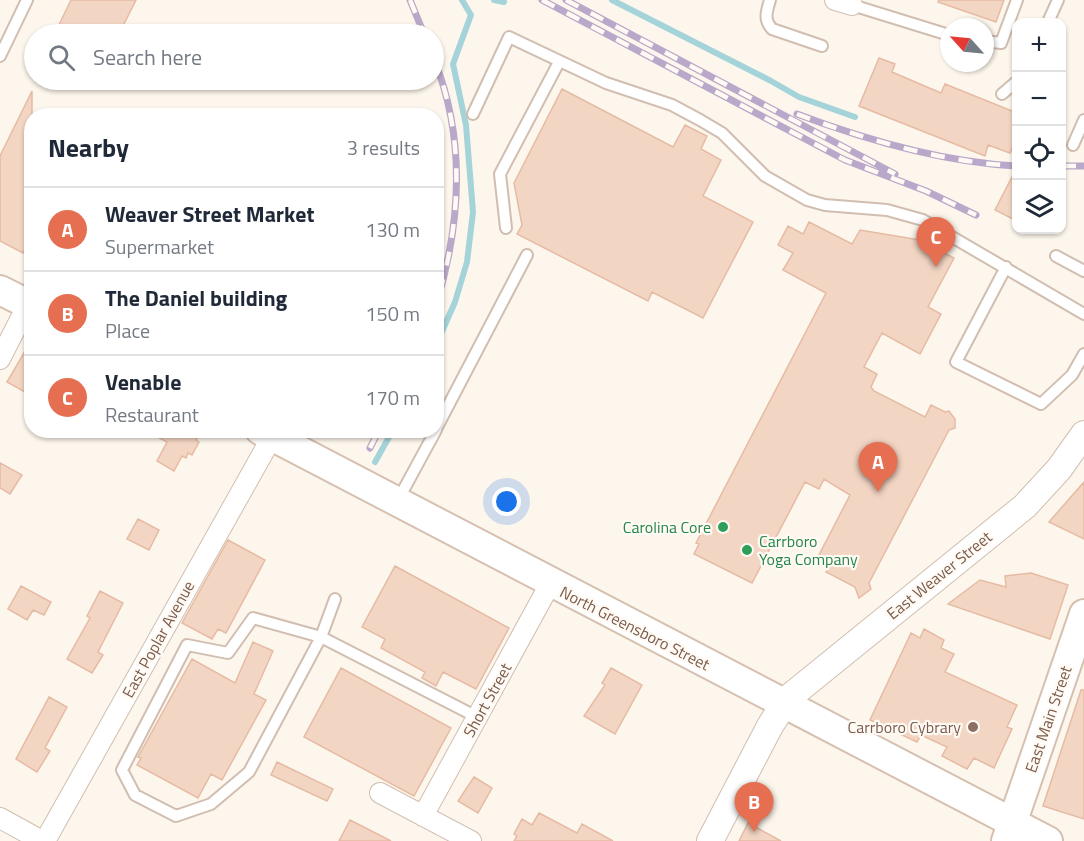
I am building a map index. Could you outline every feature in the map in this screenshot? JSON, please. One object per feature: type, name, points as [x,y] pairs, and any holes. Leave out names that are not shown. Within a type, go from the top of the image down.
[{"type":"main road","points":[[0,290],[24,302]]},
{"type":"main road","name":"North Greensboro Street","points":[[274,438],[783,705],[1009,832],[1048,841]]},
{"type":"main road","name":"East Main Street","points":[[1009,832],[1084,614]]},
{"type":"street","points":[[0,359],[24,316]]},
{"type":"street","name":"East Weaver Street","points":[[710,841],[783,705],[797,689],[1025,506],[1059,469],[1084,434]]},
{"type":"street","name":"East Poplar Avenue","points":[[44,841],[264,438]]},
{"type":"street","name":"Short Street","points":[[423,816],[550,584]]},
{"type":"street","points":[[380,793],[471,841]]},
{"type":"street","points":[[0,818],[44,841]]},
{"type":"lane","points":[[0,56],[27,0]]},
{"type":"lane","points":[[770,0],[766,15],[767,24],[772,29],[822,46]]},
{"type":"lane","points":[[994,42],[1002,43],[1017,0]]},
{"type":"lane","points":[[1050,18],[1058,0]]},
{"type":"lane","points":[[844,3],[940,32]]},
{"type":"lane","points":[[473,114],[509,37],[606,83],[672,105],[700,120],[722,133],[765,176],[807,200],[825,205],[887,210],[923,220],[1084,314]]},
{"type":"lane","points":[[506,228],[500,174],[559,62]]},
{"type":"lane","points":[[1002,94],[1012,86]]},
{"type":"lane","points":[[1073,145],[1084,120]]},
{"type":"lane","points":[[444,415],[527,255]]},
{"type":"lane","points":[[1056,256],[1084,271]]},
{"type":"lane","points":[[1006,267],[956,362],[1041,404],[1072,375],[1084,354]]},
{"type":"lane","points":[[397,503],[432,438]]},
{"type":"lane","points":[[334,599],[321,637],[249,772],[211,804],[176,816],[135,795],[122,770],[187,645],[228,653],[253,618],[321,637],[477,717]]},
{"type":"building","points":[[71,0],[136,0],[124,24],[59,24]]},
{"type":"building","points":[[939,0],[1004,0],[996,22],[994,18],[984,18],[938,2]]},
{"type":"building","points":[[879,58],[895,64],[892,72],[941,93],[945,84],[1012,111],[1012,148],[1010,153],[988,145],[985,156],[859,106]]},
{"type":"building","points":[[562,89],[673,147],[685,125],[707,136],[701,149],[721,160],[703,196],[753,222],[703,318],[652,292],[648,301],[517,234],[522,225],[514,183]]},
{"type":"building","points":[[32,91],[32,108],[24,108],[23,253],[0,241],[0,156]]},
{"type":"building","points":[[1012,177],[1012,218],[995,210]]},
{"type":"building","points":[[809,222],[852,244],[860,230],[920,240],[954,258],[928,307],[941,314],[920,354],[882,333],[864,367],[877,374],[871,387],[874,391],[925,417],[931,405],[945,412],[949,411],[955,419],[955,428],[949,430],[869,583],[871,589],[859,598],[855,587],[826,572],[831,562],[819,555],[850,495],[824,479],[819,489],[805,482],[752,583],[694,554],[699,544],[696,543],[826,293],[783,270],[793,253],[778,245],[788,226],[803,234]]},
{"type":"building","points":[[24,353],[24,391],[7,382]]},
{"type":"building","points":[[160,438],[197,438],[196,440],[199,442],[192,455],[188,453],[186,458],[182,456],[174,471],[157,461],[167,442]]},
{"type":"building","points":[[0,463],[22,475],[10,494],[0,488]]},
{"type":"building","points":[[1084,482],[1084,539],[1049,522]]},
{"type":"building","points":[[138,519],[159,530],[149,550],[127,539]]},
{"type":"building","points":[[228,540],[265,560],[226,633],[218,629],[212,639],[182,623]]},
{"type":"building","points":[[395,566],[509,628],[476,689],[443,672],[436,686],[422,678],[425,672],[381,648],[385,639],[362,627]]},
{"type":"building","points":[[1031,573],[1068,585],[1050,639],[948,604],[980,580],[1006,587],[1005,576]]},
{"type":"building","points":[[21,586],[51,602],[44,615],[33,610],[27,620],[8,609]]},
{"type":"building","points":[[100,591],[123,603],[98,652],[103,655],[92,673],[67,659],[90,618],[87,616]]},
{"type":"building","points":[[924,629],[944,640],[941,648],[954,654],[945,672],[1017,705],[1007,727],[1012,729],[994,768],[974,758],[967,769],[942,756],[947,747],[921,735],[917,742],[870,720],[911,633],[920,638]]},
{"type":"building","points":[[253,642],[273,651],[254,694],[266,700],[222,780],[211,774],[198,798],[137,765],[141,758],[138,757],[192,659],[235,683]]},
{"type":"building","points":[[341,668],[451,728],[414,796],[304,737]]},
{"type":"building","points":[[611,668],[642,685],[615,734],[584,716],[605,685],[602,683]]},
{"type":"building","points":[[1081,690],[1084,690],[1084,819],[1043,806]]},
{"type":"building","points":[[49,697],[67,707],[45,748],[50,751],[37,772],[16,759]]},
{"type":"building","points":[[277,762],[333,789],[327,801],[271,775]]},
{"type":"building","points":[[474,777],[492,788],[478,813],[458,801]]},
{"type":"building","points":[[539,813],[577,833],[582,824],[613,841],[514,841],[517,836],[514,834],[522,819],[532,825]]},
{"type":"building","points":[[350,820],[391,841],[339,841]]},
{"type":"building","points":[[748,823],[781,841],[739,841]]},
{"type":"waterway","points":[[444,327],[455,302],[467,262],[473,212],[466,125],[453,64],[471,15],[462,0]]},
{"type":"waterway","points":[[494,0],[504,2]]},
{"type":"waterway","points":[[612,0],[799,97],[855,117]]},
{"type":"waterway","points":[[375,462],[388,438]]},
{"type":"railway","points":[[410,0],[420,24]]},
{"type":"railway","points":[[542,0],[845,160],[926,191],[976,215]]},
{"type":"railway","points":[[566,0],[895,174]]},
{"type":"railway","points":[[444,89],[451,120],[456,182],[451,244],[444,274]]},
{"type":"railway","points":[[797,114],[850,133],[933,155],[1012,166]]},
{"type":"railway","points":[[1066,166],[1084,166]]},
{"type":"railway","points":[[370,448],[375,438]]},
{"type":"place","name":"Venable","points":[[936,267]]},
{"type":"place","name":"Weaver Street Market","points":[[878,492]]},
{"type":"place","name":"Carolina Core","points":[[723,527]]},
{"type":"place","name":"Carrboro Yoga Company","points":[[747,550]]},
{"type":"place","name":"Carrboro Cybrary","points":[[973,727]]},
{"type":"place","name":"The Daniel building","points":[[754,832]]}]
